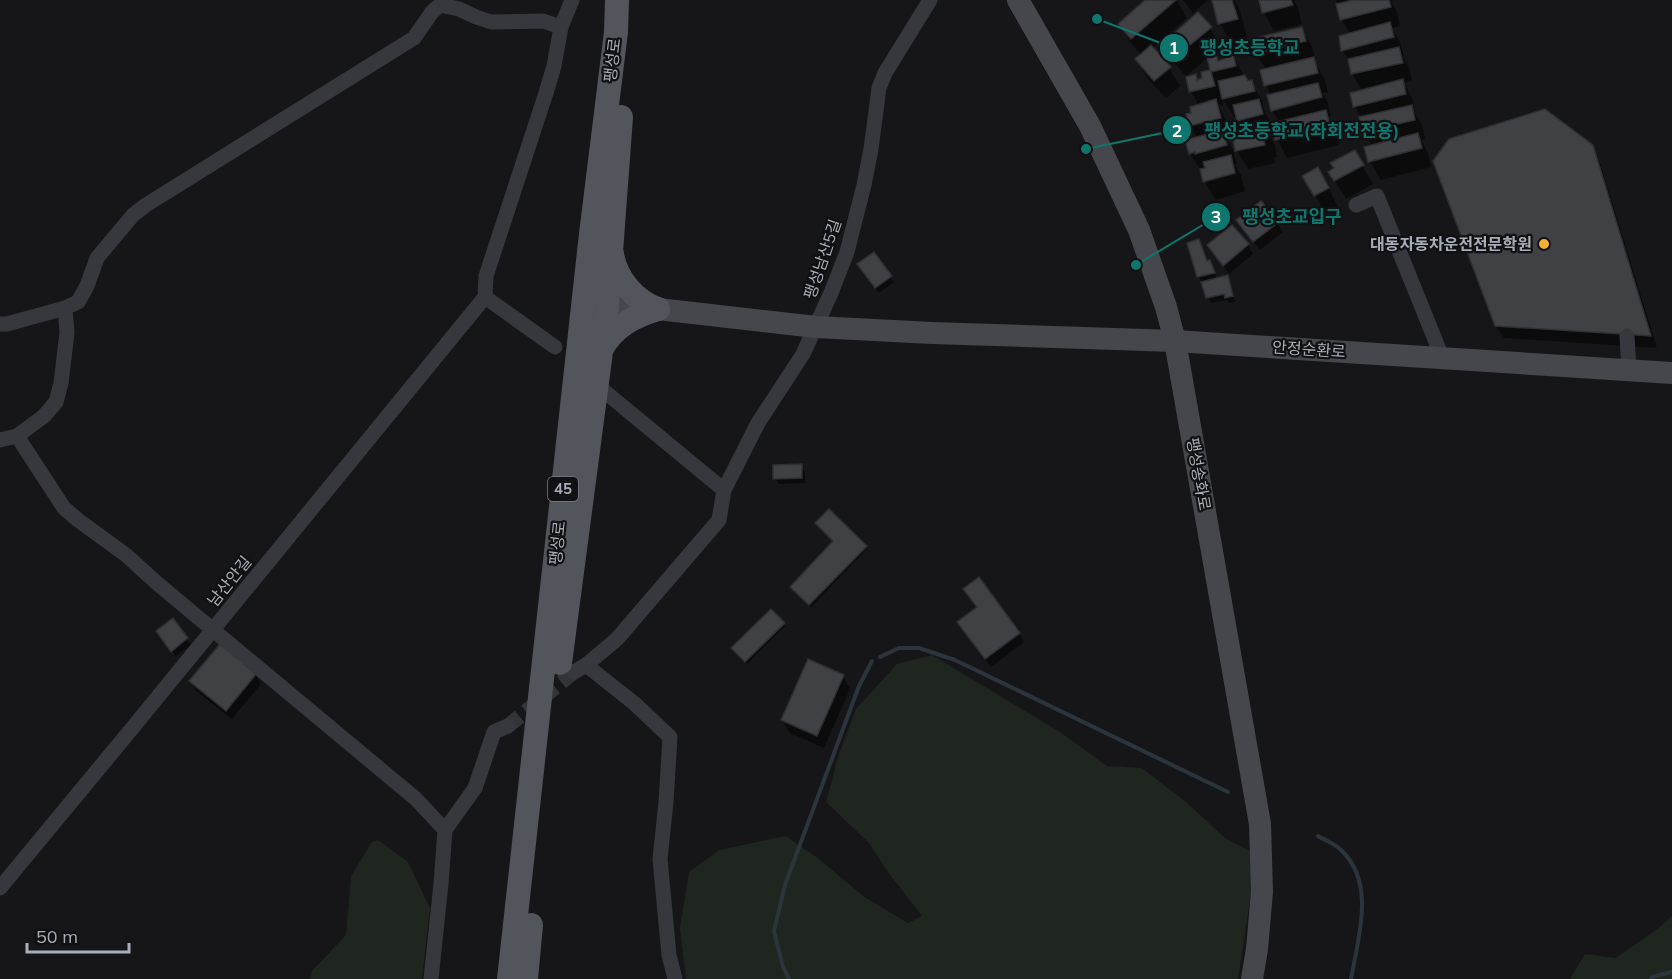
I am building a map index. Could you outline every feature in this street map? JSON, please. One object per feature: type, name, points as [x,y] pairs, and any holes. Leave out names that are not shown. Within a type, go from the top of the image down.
[{"type":"main road","name":"팽성로","points":[[509,979],[595,304],[617,0]]},
{"type":"main road","name":"팽성로","points":[[526,979],[543,792],[601,350],[595,304],[611,248],[629,0]]},
{"type":"main road","name":"팽성송화로","points":[[1018,0],[1090,126],[1139,230],[1175,341],[1260,824],[1262,892],[1252,979]]},
{"type":"main road","points":[[611,248],[615,266],[625,284],[644,303],[658,309]]},
{"type":"main road","name":"안정순환로","points":[[595,304],[816,327],[943,334],[1175,341],[1672,373]]},
{"type":"main road","points":[[601,350],[613,333],[624,324],[658,309]]},
{"type":"street","points":[[555,347],[485,297],[486,276],[546,93],[554,66],[561,27],[572,0]]},
{"type":"street","name":"팽성남산5길","points":[[675,979],[669,955],[660,859],[670,737],[635,704],[580,669],[618,639],[719,520],[724,490],[758,423],[803,354],[848,252],[871,149],[879,88],[885,73],[930,0]]},
{"type":"street","points":[[0,324],[65,308],[78,302],[97,258],[133,215],[414,38],[432,12],[440,5],[459,9],[491,22],[543,21],[561,27]]},
{"type":"street","points":[[1356,205],[1377,196],[1442,357]]},
{"type":"street","name":"남산안길","points":[[0,888],[485,297]]},
{"type":"street","points":[[0,440],[18,436],[44,416],[56,402],[61,383],[67,333],[65,308]]},
{"type":"street","points":[[1627,336],[1629,370]]},
{"type":"street","points":[[604,391],[724,490]]},
{"type":"street","points":[[18,436],[64,508],[126,555],[416,799],[445,831]]},
{"type":"street","points":[[431,979],[445,831],[475,789],[494,732],[508,726]]},
{"type":"shaded area","points":[[932,655],[1060,732],[1107,766],[1142,768],[1187,803],[1225,838],[1257,855],[1238,979],[686,979],[680,928],[689,872],[719,850],[786,836],[819,859],[863,896],[908,923],[922,916],[869,843],[826,802],[839,754],[856,709],[897,664]]},
{"type":"shaded area","points":[[378,840],[408,862],[430,908],[422,979],[310,979],[312,971],[346,935],[351,876],[372,842]]},
{"type":"shaded area","points":[[1672,916],[1672,979],[1570,979],[1585,954],[1616,958]]},
{"type":"building","points":[[1145,0],[1176,0],[1131,39],[1118,24]]},
{"type":"building","points":[[1212,0],[1232,0],[1238,19],[1218,24]]},
{"type":"building","points":[[1259,0],[1291,0],[1293,5],[1262,13]]},
{"type":"building","points":[[1353,0],[1389,0],[1391,7],[1340,20],[1336,4]]},
{"type":"building","points":[[1198,12],[1212,27],[1174,58],[1162,44]]},
{"type":"building","points":[[1390,22],[1394,37],[1341,51],[1339,36]]},
{"type":"building","points":[[1302,27],[1306,41],[1255,54],[1251,39]]},
{"type":"building","points":[[1151,45],[1171,67],[1154,81],[1135,59]]},
{"type":"building","points":[[1399,47],[1403,63],[1351,74],[1348,59]]},
{"type":"building","points":[[1228,50],[1230,55],[1233,54],[1236,66],[1211,72],[1215,86],[1189,92],[1186,77],[1196,74],[1197,80],[1202,78],[1201,72],[1210,70],[1207,57],[1216,54],[1218,61],[1224,59],[1222,51]]},
{"type":"building","points":[[1314,57],[1318,73],[1264,86],[1260,70]]},
{"type":"building","points":[[1245,75],[1248,81],[1252,80],[1255,91],[1222,99],[1218,81]]},
{"type":"building","points":[[1403,79],[1406,94],[1353,107],[1350,93]]},
{"type":"building","points":[[1318,83],[1322,97],[1271,111],[1267,95]]},
{"type":"building","points":[[1216,99],[1221,118],[1189,126],[1186,114],[1191,113],[1190,107]]},
{"type":"building","points":[[1259,99],[1263,114],[1237,121],[1233,105]]},
{"type":"building","points":[[1412,105],[1415,120],[1363,132],[1359,117]]},
{"type":"building","name":"대동자동차운전전문학원","points":[[1545,109],[1593,145],[1651,336],[1495,326],[1433,161],[1449,139]]},
{"type":"building","points":[[1326,110],[1330,126],[1275,140],[1272,123]]},
{"type":"building","points":[[1264,125],[1268,138],[1264,138],[1265,145],[1235,151],[1232,133]]},
{"type":"building","points":[[1223,130],[1227,145],[1189,154],[1185,140]]},
{"type":"building","points":[[1418,133],[1422,148],[1368,162],[1364,147]]},
{"type":"building","points":[[1355,150],[1364,165],[1334,181],[1328,172],[1334,168],[1330,163]]},
{"type":"building","points":[[1231,155],[1235,173],[1203,182],[1200,169],[1205,168],[1203,162]]},
{"type":"building","points":[[1318,167],[1329,188],[1314,196],[1302,176]]},
{"type":"building","points":[[1261,201],[1279,222],[1253,242],[1236,220]]},
{"type":"building","points":[[1232,225],[1249,244],[1223,266],[1207,245]]},
{"type":"building","points":[[1199,239],[1207,261],[1210,260],[1215,273],[1197,277],[1187,243]]},
{"type":"building","points":[[874,252],[892,276],[875,288],[857,264]]},
{"type":"building","points":[[1228,275],[1233,296],[1225,298],[1224,294],[1206,298],[1201,282]]},
{"type":"building","points":[[802,464],[802,478],[773,479],[773,465]]},
{"type":"building","points":[[829,509],[867,546],[809,605],[790,587],[833,541],[815,523]]},
{"type":"building","points":[[979,577],[1020,633],[985,659],[957,622],[977,607],[963,589]]},
{"type":"building","points":[[771,609],[785,623],[745,662],[731,648]]},
{"type":"building","points":[[173,618],[188,638],[171,652],[156,631]]},
{"type":"building","points":[[220,644],[257,673],[226,711],[189,681]]},
{"type":"building","points":[[808,659],[844,675],[817,736],[781,720]]},
{"type":"waterway","points":[[880,657],[899,648],[919,648],[955,660],[1228,792]]},
{"type":"waterway","points":[[789,979],[783,967],[774,931],[785,885],[859,686],[872,661]]},
{"type":"waterway","points":[[1318,836],[1342,851],[1352,864],[1359,879],[1362,912],[1351,979]]},
{"type":"waterway","points":[[1651,979],[1672,972]]},
{"type":"tunnel","points":[[508,726],[574,672]]},
{"type":"place","name":"팽성초등학교","points":[[1097,19]]},
{"type":"place","name":"팽성초등학교(좌회전전용)","points":[[1086,149]]},
{"type":"place","name":"대동자동차운전전문학원","points":[[1544,244]]},
{"type":"place","name":"팽성초교입구","points":[[1136,265]]}]
